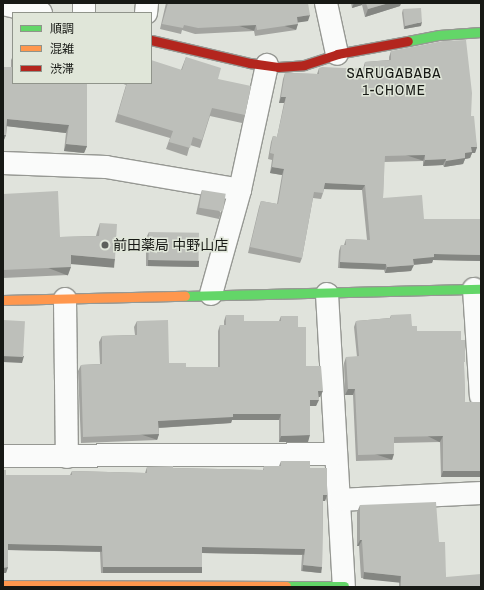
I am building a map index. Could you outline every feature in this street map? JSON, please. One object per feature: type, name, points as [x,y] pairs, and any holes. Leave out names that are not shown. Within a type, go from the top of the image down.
[{"type":"street","points":[[326,3],[336,54]]},
{"type":"street","points":[[3,4],[38,12]]},
{"type":"street","points":[[152,40],[250,63],[267,65],[304,65],[336,54],[439,35],[481,32]]},
{"type":"street","points":[[211,294],[240,190],[267,65]]},
{"type":"street","points":[[3,163],[106,167],[240,190]]},
{"type":"street","points":[[3,300],[211,294],[327,294],[478,289],[481,396]]},
{"type":"street","points":[[3,585],[344,586],[327,294]]},
{"type":"street","points":[[65,299],[66,457]]},
{"type":"street","points":[[3,456],[66,457],[336,454]]},
{"type":"street","points":[[339,500],[481,493]]},
{"type":"building","points":[[168,3],[308,3],[310,15],[297,17],[298,24],[257,30],[256,25],[198,28],[184,25],[183,28],[162,24]]},
{"type":"building","points":[[366,3],[389,3],[368,9]]},
{"type":"building","points":[[421,8],[422,22],[405,26],[403,9]]},
{"type":"building","points":[[466,40],[472,93],[471,116],[474,116],[477,147],[471,147],[472,152],[465,153],[465,158],[446,161],[446,159],[425,160],[425,155],[385,156],[383,198],[422,195],[424,219],[481,219],[481,255],[434,254],[434,257],[413,259],[414,265],[387,267],[386,264],[340,262],[341,245],[346,245],[346,239],[370,240],[365,185],[325,183],[323,193],[314,192],[302,258],[250,247],[261,201],[278,204],[284,169],[272,167],[274,154],[270,153],[273,136],[277,137],[286,97],[281,97],[285,73],[319,74],[319,68],[322,67],[365,69],[365,62],[391,60],[391,51],[443,41]]},
{"type":"building","points":[[186,57],[221,68],[218,79],[251,86],[245,115],[212,108],[202,140],[193,137],[190,148],[169,142],[173,131],[118,114],[127,84],[152,84],[152,60],[182,70]]},
{"type":"building","points":[[3,67],[12,67],[12,84],[87,84],[87,146],[66,144],[69,125],[7,119],[6,135],[3,135]]},
{"type":"building","points":[[202,190],[226,194],[223,212],[199,208]]},
{"type":"building","points":[[58,191],[60,237],[99,236],[100,223],[117,224],[115,259],[71,255],[71,267],[3,270],[3,194]]},
{"type":"building","points":[[149,232],[199,233],[199,261],[149,260]]},
{"type":"building","points":[[411,314],[412,326],[417,326],[417,331],[461,331],[461,340],[465,340],[465,402],[481,402],[481,471],[443,471],[443,436],[394,437],[394,454],[358,455],[355,389],[348,389],[346,357],[359,356],[356,321],[391,318],[391,315]]},
{"type":"building","points":[[226,315],[244,315],[244,321],[281,321],[281,316],[298,316],[298,327],[306,327],[306,366],[321,366],[323,391],[318,391],[319,400],[310,400],[310,435],[281,436],[281,414],[233,414],[233,417],[158,421],[159,434],[83,437],[81,365],[102,364],[102,336],[137,335],[137,321],[168,320],[169,363],[186,363],[186,367],[220,367],[220,325],[226,325]]},
{"type":"building","points":[[3,320],[25,321],[23,357],[3,356]]},
{"type":"building","points":[[281,461],[310,461],[310,468],[327,468],[327,495],[323,495],[322,567],[303,565],[305,549],[202,547],[202,567],[103,567],[102,546],[8,544],[8,567],[3,568],[3,470],[6,470],[6,475],[72,475],[72,471],[147,473],[147,467],[173,466],[173,468],[264,470],[264,466],[281,466]]},
{"type":"building","points":[[436,502],[439,542],[445,542],[446,577],[481,574],[481,587],[401,587],[401,576],[364,572],[362,540],[360,540],[360,505]]},
{"type":"traffic: fast","points":[[408,41],[439,35],[481,32]]},
{"type":"traffic: fast","points":[[185,296],[481,289]]},
{"type":"traffic: fast","points":[[286,586],[344,586]]},
{"type":"traffic: slow","points":[[3,300],[185,296]]},
{"type":"traffic: slow","points":[[3,585],[286,586]]},
{"type":"traffic: jam","points":[[152,40],[250,63],[278,67],[304,65],[337,54],[408,41]]},
{"type":"place","name":"前田薬局 中野山店","points":[[105,245]]},
{"type":"district","name":"SARUGABABA 1-CHOME","points":[[394,80]]}]
